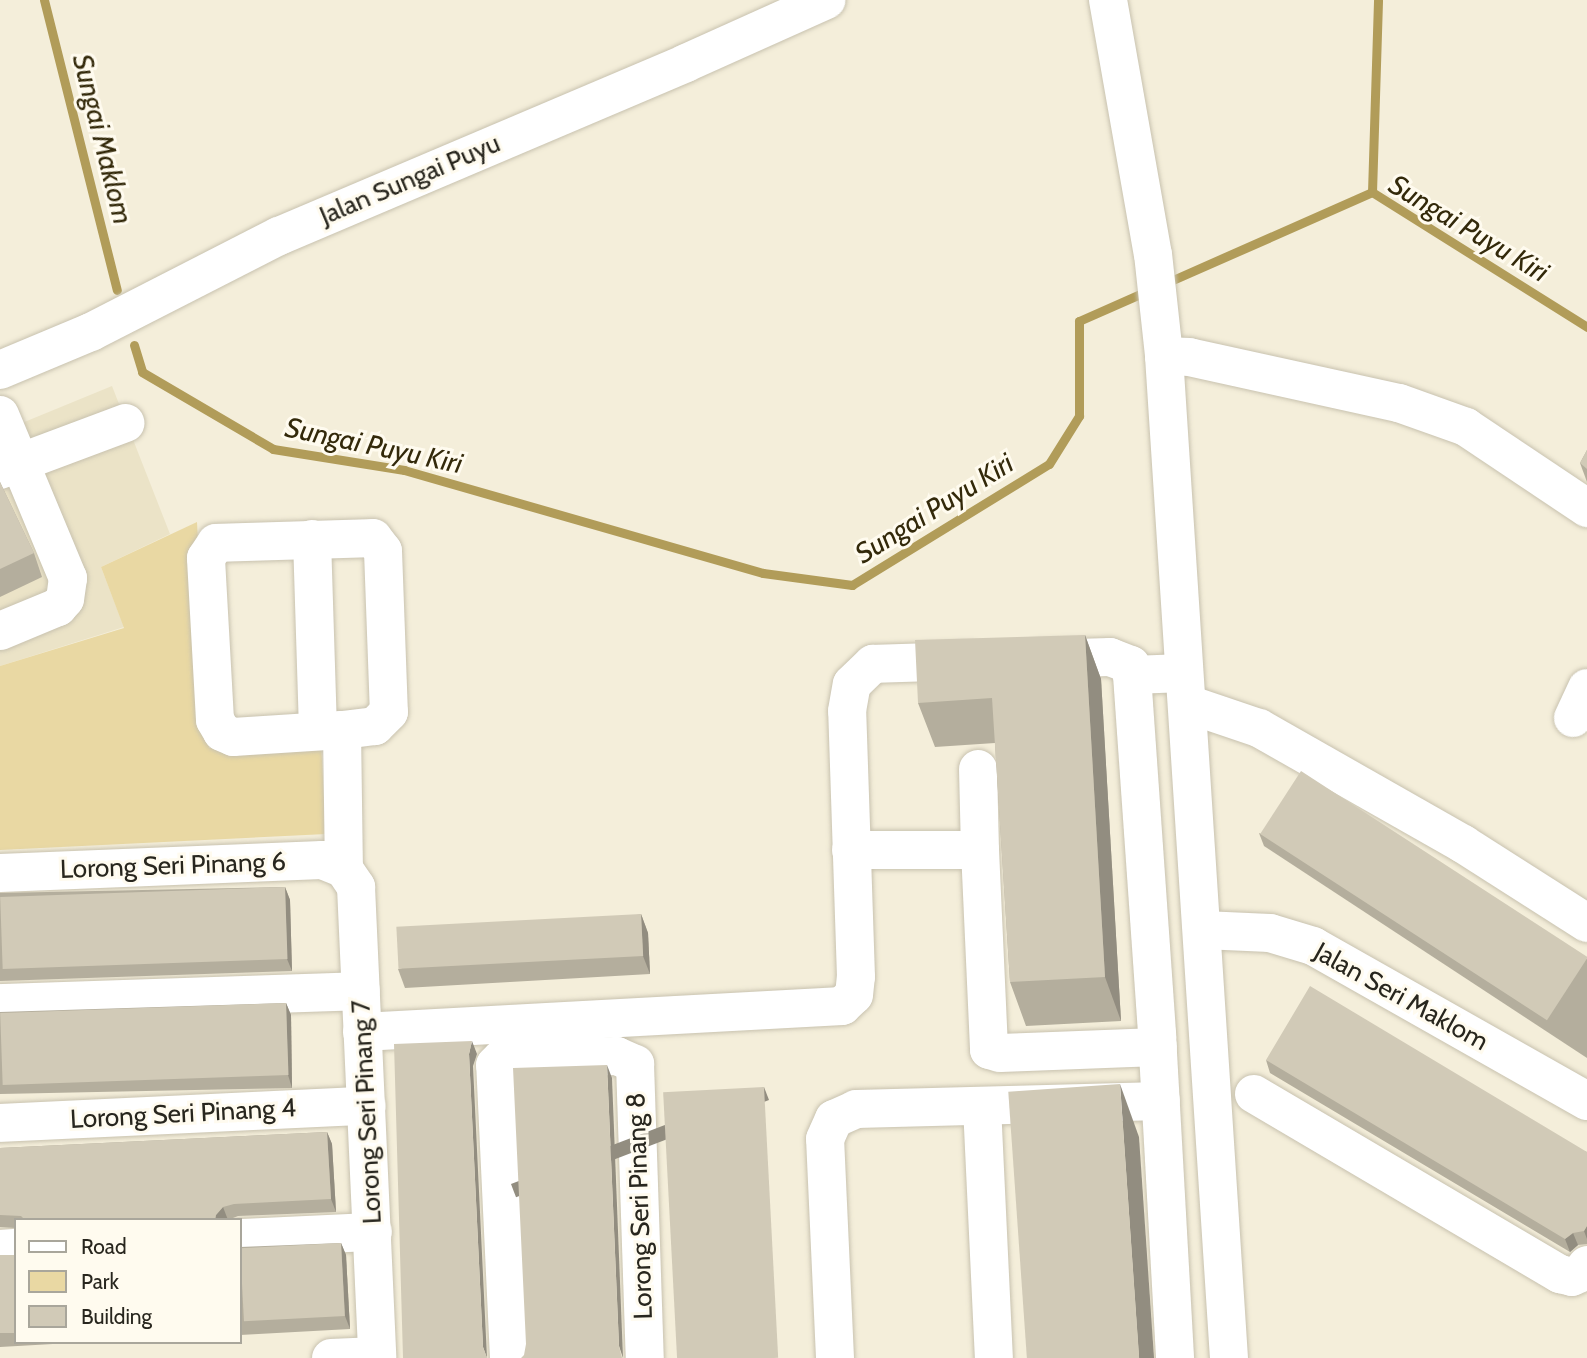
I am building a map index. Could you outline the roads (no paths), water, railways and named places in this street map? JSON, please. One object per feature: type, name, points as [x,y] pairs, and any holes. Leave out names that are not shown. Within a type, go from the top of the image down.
[{"type":"street","name":"Jalan Sungai Puyu","points":[[0,370],[91,331],[279,236],[686,63],[826,0]]},
{"type":"street","points":[[1108,0],[1153,254],[1163,346],[1229,1358]]},
{"type":"street","points":[[1163,346],[1189,357],[1366,395],[1466,427],[1587,508]]},
{"type":"street","points":[[0,415],[9,466],[68,578],[65,598],[58,607],[0,631]]},
{"type":"street","points":[[9,466],[126,423]]},
{"type":"street","points":[[373,538],[383,551],[389,712],[375,726],[330,730],[233,737],[222,732],[215,720],[206,558],[216,543],[373,538]]},
{"type":"street","points":[[312,539],[344,869]]},
{"type":"street","points":[[362,1032],[842,1006],[854,995],[856,977],[847,711],[852,684],[873,664],[1111,657],[1131,665],[1158,1047],[1175,1358]]},
{"type":"street","points":[[1132,675],[1186,689],[1259,728],[1463,844],[1587,923]]},
{"type":"street","points":[[978,769],[989,1050],[1000,1053],[1158,1047]]},
{"type":"street","points":[[851,850],[980,850]]},
{"type":"street","name":"Lorong Seri Pinang 6","points":[[0,873],[322,860],[344,869]]},
{"type":"street","name":"Lorong Seri Pinang 7","points":[[344,869],[356,887],[377,1357]]},
{"type":"street","name":"Jalan Seri Maklom","points":[[1203,930],[1270,933],[1313,946],[1587,1101]]},
{"type":"street","points":[[0,1003],[361,990]]},
{"type":"street","name":"Lorong Seri Pinang 8","points":[[509,1358],[495,1065],[501,1059],[626,1058],[635,1064],[645,1358]]},
{"type":"street","points":[[1254,1094],[1560,1274],[1572,1277],[1581,1273],[1587,1265]]},
{"type":"street","points":[[835,1358],[825,1139],[834,1119],[856,1109],[1161,1101]]},
{"type":"street","name":"Lorong Seri Pinang 4","points":[[0,1123],[367,1106]]},
{"type":"street","points":[[982,1106],[994,1358]]},
{"type":"street","points":[[242,1238],[373,1232]]},
{"type":"street","points":[[331,1358],[377,1357]]},
{"type":"waterway","name":"Sungai Maklom","points":[[44,0],[117,290]]},
{"type":"waterway","points":[[1372,192],[1378,0]]},
{"type":"waterway","name":"Sungai Puyu Kiri","points":[[1166,283],[1372,192],[1587,327]]},
{"type":"waterway","name":"Sungai Puyu Kiri","points":[[134,345],[142,372],[273,449],[404,470],[763,573],[852,585],[1049,464],[1079,416],[1079,321],[1147,291]]}]
